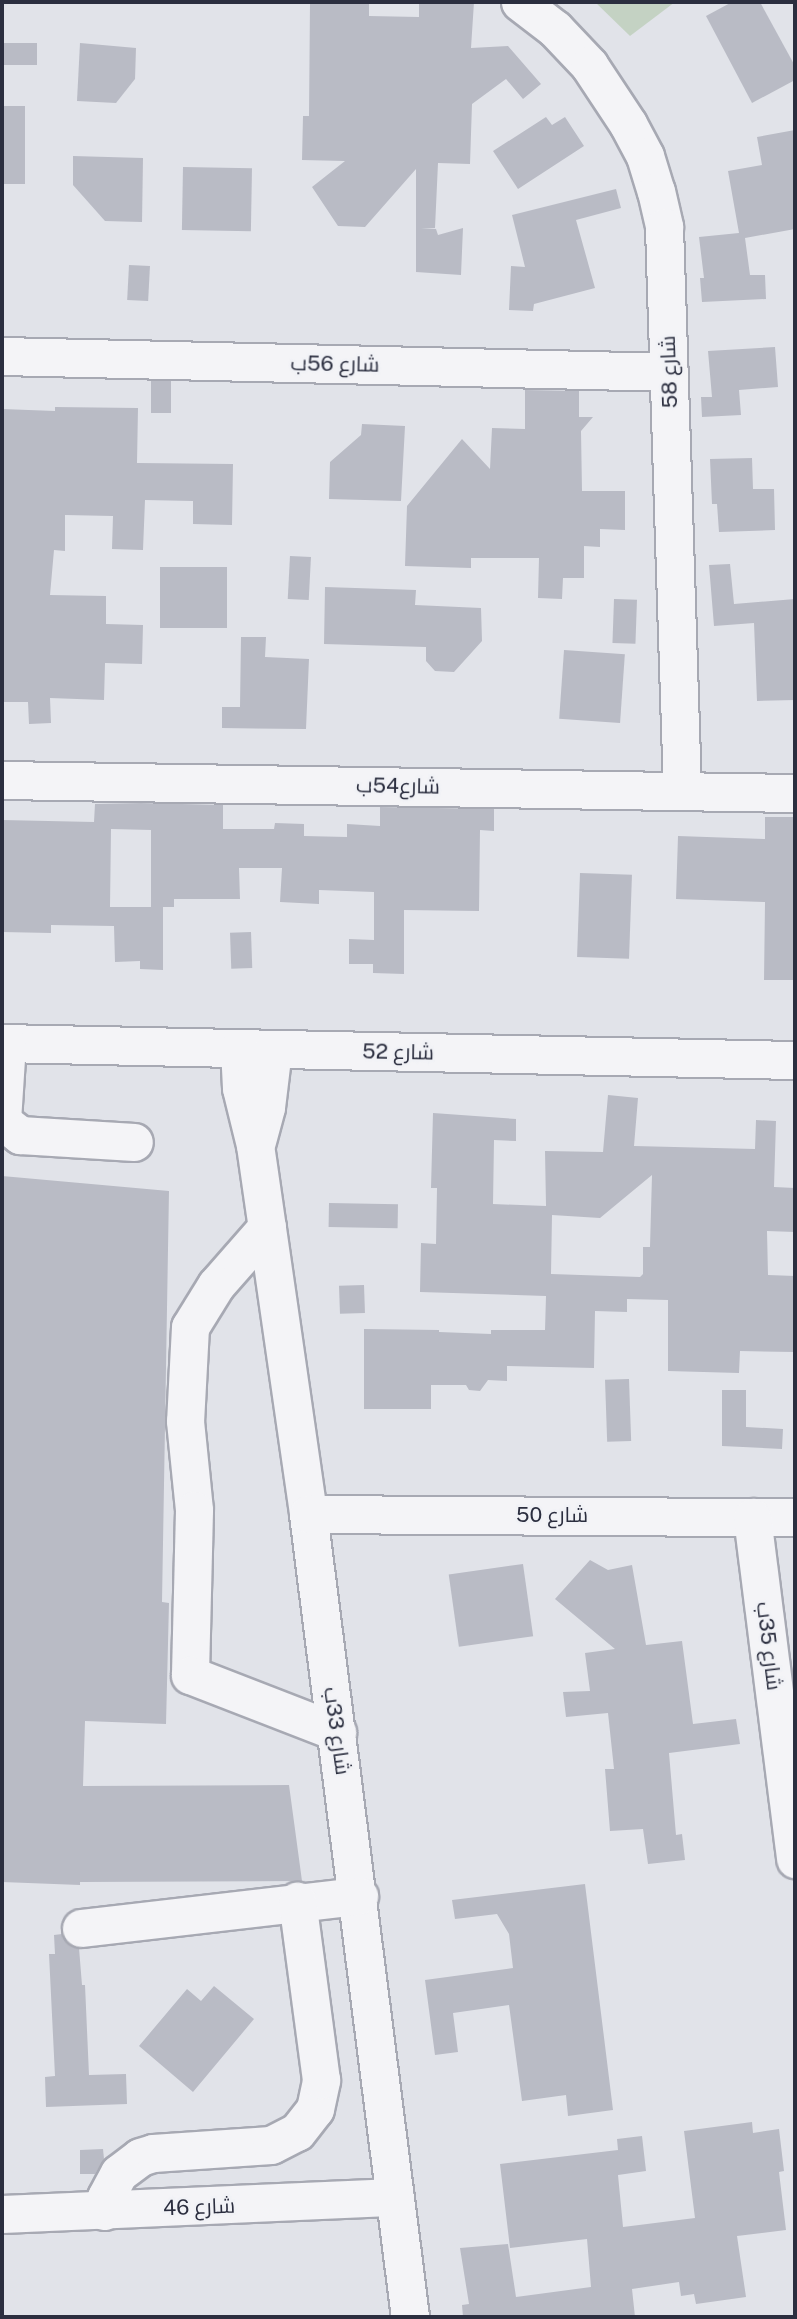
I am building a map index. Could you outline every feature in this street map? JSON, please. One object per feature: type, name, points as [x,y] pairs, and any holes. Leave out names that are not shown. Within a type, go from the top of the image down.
[{"type":"street","name":"شارع 58","points":[[520,2],[555,29],[589,65],[645,156],[664,227],[682,791]]},
{"type":"street","name":"شارع 56ب","points":[[2,356],[669,372]]},
{"type":"street","name":"شارع54ب","points":[[2,780],[795,793]]},
{"type":"street","name":"شارع 52","points":[[4,1043],[795,1060]]},
{"type":"street","points":[[4,1043],[2,1121],[20,1135],[134,1142]]},
{"type":"street","name":"شارع 33ب","points":[[256,1048],[266,1107],[256,1145],[359,1896],[410,2317]]},
{"type":"street","points":[[267,1227],[216,1285],[190,1327],[185,1420],[194,1510],[190,1675],[337,1732]]},
{"type":"street","name":"شارع 50","points":[[308,1514],[795,1517]]},
{"type":"street","name":"شارع 35ب","points":[[752,1517],[795,1859]]},
{"type":"street","points":[[81,1928],[297,1901],[359,1896]]},
{"type":"street","points":[[104,2211],[106,2197],[119,2173],[140,2157],[153,2152],[271,2145],[297,2132],[311,2115],[320,2095],[321,2080],[297,1901]]},
{"type":"street","name":"شارع 46","points":[[2,2214],[395,2197]]},
{"type":"green space","points":[[595,2],[675,2],[630,36]]},
{"type":"building","points":[[310,2],[355,2],[369,4],[369,16],[419,17],[419,2],[474,2],[471,48],[508,46],[541,84],[523,99],[506,79],[472,104],[470,164],[438,163],[435,228],[421,228],[436,229],[438,235],[463,228],[461,275],[416,272],[416,169],[365,227],[338,226],[312,187],[345,161],[302,160],[303,116],[309,116]]},
{"type":"building","points":[[732,2],[760,2],[795,66],[795,80],[752,103],[706,16]]},
{"type":"building","points":[[2,43],[37,43],[37,65],[2,65]]},
{"type":"building","points":[[80,43],[136,48],[135,79],[116,103],[77,101]]},
{"type":"building","points":[[2,106],[25,106],[25,184],[2,184]]},
{"type":"building","points":[[546,117],[552,125],[565,117],[584,146],[518,189],[493,151]]},
{"type":"building","points":[[795,130],[795,229],[745,238],[750,275],[765,275],[766,299],[702,302],[700,278],[704,278],[699,237],[739,233],[728,171],[762,165],[757,137]]},
{"type":"building","points":[[73,156],[143,158],[142,222],[105,221],[73,185]]},
{"type":"building","points":[[183,167],[252,168],[251,231],[182,230]]},
{"type":"building","points":[[616,189],[621,208],[576,220],[595,288],[534,304],[533,311],[509,310],[511,266],[525,267],[512,215]]},
{"type":"building","points":[[129,265],[150,266],[148,301],[127,300]]},
{"type":"building","points":[[775,347],[778,387],[739,390],[741,415],[702,417],[701,397],[712,397],[708,351]]},
{"type":"building","points":[[151,381],[171,381],[171,413],[151,413]]},
{"type":"building","points":[[525,390],[579,391],[579,417],[593,417],[581,431],[582,491],[625,491],[625,530],[600,529],[600,547],[584,546],[584,578],[563,578],[562,599],[538,598],[539,558],[471,558],[471,568],[405,566],[407,506],[462,439],[490,469],[492,428],[525,429]]},
{"type":"building","points":[[55,407],[138,408],[137,463],[233,464],[232,525],[193,524],[193,501],[145,500],[143,550],[112,549],[113,516],[65,515],[65,551],[54,550],[50,595],[106,596],[106,624],[143,625],[142,664],[105,663],[104,700],[50,698],[51,723],[29,724],[28,702],[2,702],[2,409],[55,411]]},
{"type":"building","points":[[362,424],[405,426],[401,501],[329,499],[330,462],[361,435]]},
{"type":"building","points":[[752,458],[753,489],[774,489],[775,530],[719,532],[717,504],[712,504],[710,459]]},
{"type":"building","points":[[290,556],[311,557],[309,600],[288,599]]},
{"type":"building","points":[[730,564],[734,604],[795,599],[795,700],[757,701],[754,623],[714,626],[709,565]]},
{"type":"building","points":[[160,567],[227,567],[227,628],[160,628]]},
{"type":"building","points":[[325,587],[416,590],[415,605],[481,608],[482,641],[454,672],[435,671],[426,661],[426,647],[324,644]]},
{"type":"building","points":[[614,599],[637,600],[635,644],[612,643]]},
{"type":"building","points":[[241,637],[266,637],[265,657],[309,659],[306,729],[222,728],[222,707],[240,707]]},
{"type":"building","points":[[564,650],[625,654],[620,723],[559,719]]},
{"type":"building","points":[[95,804],[223,805],[223,829],[274,829],[275,823],[304,824],[304,836],[347,837],[347,824],[380,826],[380,807],[494,809],[494,831],[480,830],[479,911],[404,910],[404,974],[373,973],[373,964],[349,964],[349,939],[374,940],[374,892],[319,890],[319,904],[280,902],[282,868],[239,868],[240,899],[174,899],[174,907],[163,907],[163,970],[140,969],[140,961],[115,962],[114,926],[51,925],[51,933],[2,932],[2,820],[94,822]],"holes":[[[111,829],[151,830],[151,907],[110,907]]]},
{"type":"building","points":[[765,817],[795,817],[795,980],[764,980],[765,902],[676,899],[678,836],[765,839]]},
{"type":"building","points":[[580,873],[632,875],[629,959],[577,957]]},
{"type":"building","points":[[251,932],[252,968],[231,969],[230,933]]},
{"type":"building","points":[[608,1095],[638,1098],[634,1146],[755,1149],[756,1120],[776,1121],[774,1187],[795,1188],[795,1232],[767,1231],[768,1275],[795,1276],[795,1352],[740,1351],[739,1373],[668,1371],[668,1300],[627,1299],[627,1312],[595,1311],[594,1368],[507,1366],[507,1381],[488,1380],[480,1391],[469,1390],[466,1385],[431,1385],[431,1409],[364,1409],[364,1329],[491,1334],[491,1330],[545,1330],[546,1296],[420,1292],[421,1243],[436,1244],[437,1188],[431,1188],[433,1113],[516,1119],[516,1141],[494,1140],[493,1204],[546,1206],[545,1151],[603,1152]],"holes":[[[652,1175],[650,1247],[643,1247],[643,1274],[640,1277],[551,1274],[552,1215],[600,1218]]]},
{"type":"building","points":[[2,1176],[169,1191],[162,1602],[169,1603],[166,1724],[85,1721],[83,1786],[289,1785],[302,1881],[80,1882],[80,1885],[2,1882]]},
{"type":"building","points":[[329,1203],[398,1204],[398,1228],[329,1227]]},
{"type":"building","points":[[364,1285],[365,1313],[340,1314],[339,1286]]},
{"type":"building","points":[[629,1379],[631,1441],[607,1442],[605,1380]]},
{"type":"building","points":[[722,1390],[746,1390],[746,1427],[783,1429],[782,1449],[722,1446]]},
{"type":"building","points":[[590,1560],[608,1570],[632,1565],[646,1645],[682,1641],[693,1724],[736,1719],[740,1744],[669,1753],[676,1835],[682,1834],[685,1860],[648,1864],[643,1829],[610,1831],[605,1769],[614,1769],[608,1713],[566,1717],[563,1692],[590,1691],[585,1653],[615,1649],[555,1599]]},
{"type":"building","points":[[523,1564],[533,1636],[459,1647],[449,1574]]},
{"type":"building","points":[[585,1884],[613,2110],[568,2116],[566,2095],[522,2101],[509,2005],[453,2013],[458,2052],[435,2055],[425,1980],[513,1968],[509,1934],[497,1914],[455,1919],[452,1900]]},
{"type":"building","points":[[62,1934],[72,1947],[79,1948],[82,1985],[85,1985],[89,2075],[126,2074],[127,2104],[46,2107],[45,2077],[55,2076],[49,1954],[55,1954],[54,1935]]},
{"type":"building","points":[[214,1986],[254,2019],[193,2092],[139,2046],[187,1989],[201,2001]]},
{"type":"building","points":[[752,2122],[753,2133],[779,2129],[784,2171],[779,2172],[786,2230],[737,2236],[746,2297],[696,2304],[694,2294],[681,2296],[679,2282],[632,2289],[635,2317],[463,2317],[462,2305],[469,2304],[460,2248],[508,2244],[516,2297],[591,2287],[587,2239],[510,2248],[500,2164],[618,2150],[617,2139],[642,2136],[646,2171],[618,2175],[623,2227],[695,2218],[684,2131]]},
{"type":"building","points":[[103,2149],[104,2159],[95,2174],[80,2174],[80,2150]]}]
